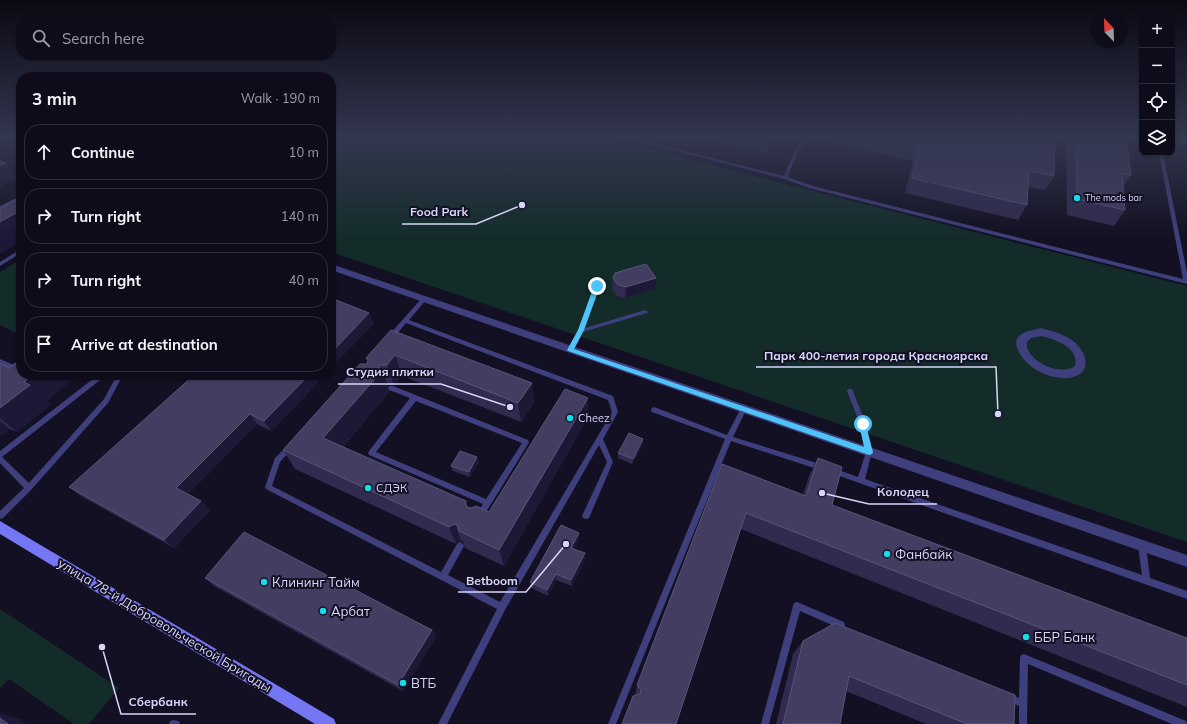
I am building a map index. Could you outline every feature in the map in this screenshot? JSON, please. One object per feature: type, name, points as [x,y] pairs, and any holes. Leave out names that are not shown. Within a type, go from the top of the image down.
[{"type":"street","points":[[336,269],[743,410],[1187,561]]},
{"type":"street","points":[[1032,333],[1050,334],[1060,337],[1076,348],[1080,355],[1082,362],[1081,368],[1076,372],[1058,374],[1047,371],[1029,360],[1023,353],[1021,346],[1022,340],[1032,333]]},
{"type":"street","name":"улица 78-й Добровольческой Бригады","points":[[0,527],[329,724]]},
{"type":"lane","points":[[757,171],[786,178],[811,187],[1186,281],[1164,171]]},
{"type":"lane","points":[[786,178],[788,171]]},
{"type":"lane","points":[[0,208],[16,200]]},
{"type":"lane","points":[[0,264],[16,253]]},
{"type":"lane","points":[[570,350],[581,330],[597,286]]},
{"type":"lane","points":[[387,342],[424,299]]},
{"type":"lane","points":[[581,330],[645,312]]},
{"type":"lane","points":[[406,321],[611,398],[615,412],[502,607],[442,724]]},
{"type":"lane","points":[[0,361],[16,369]]},
{"type":"lane","points":[[0,455],[96,380]]},
{"type":"lane","points":[[0,516],[29,488],[106,401],[117,380]]},
{"type":"lane","points":[[391,388],[526,442],[476,521]]},
{"type":"lane","points":[[850,391],[863,424],[869,452],[861,480]]},
{"type":"lane","points":[[414,398],[371,453],[488,503]]},
{"type":"lane","points":[[654,410],[729,438],[861,480],[1187,595]]},
{"type":"lane","points":[[612,724],[729,438],[743,410]]},
{"type":"lane","points":[[586,516],[610,462],[600,439]]},
{"type":"lane","points":[[293,443],[277,460],[268,487],[502,607]]},
{"type":"lane","points":[[0,459],[29,488]]},
{"type":"lane","points":[[443,576],[460,546]]},
{"type":"lane","points":[[1142,546],[1146,581]]},
{"type":"lane","points":[[765,724],[797,606],[848,628]]},
{"type":"lane","points":[[1023,724],[1024,658],[1183,724]]},
{"type":"lane","points":[[1001,695],[1023,704]]},
{"type":"lane","points":[[624,696],[633,701]]},
{"type":"green space","points":[[336,171],[734,171],[1187,286],[1187,542],[336,254]]},
{"type":"green space","points":[[16,262],[16,333],[0,325],[0,272]]},
{"type":"green space","points":[[0,609],[119,688],[89,724],[74,724],[9,679],[0,688]]},
{"type":"building","points":[[914,171],[1054,171],[1054,176],[1029,171],[1027,205],[912,178]]},
{"type":"building","points":[[1077,171],[1130,171],[1131,175],[1122,174],[1125,210],[1077,199]]},
{"type":"building","points":[[16,200],[16,213],[0,222],[0,209]]},
{"type":"building","points":[[646,264],[656,278],[626,287],[618,285],[613,278],[615,273]]},
{"type":"building","points":[[336,300],[369,313],[336,348]]},
{"type":"building","points":[[391,330],[532,383],[518,403],[395,355],[387,365],[380,365],[379,369],[381,372],[323,438],[466,501],[465,504],[467,507],[471,508],[476,506],[489,512],[565,389],[588,398],[499,550],[459,531],[458,526],[455,524],[449,527],[283,450],[360,364],[367,364],[368,360],[366,358]]},
{"type":"building","points":[[0,363],[9,368],[16,363],[16,380],[26,380],[24,382],[30,385],[0,408]]},
{"type":"building","points":[[188,380],[304,380],[264,421],[250,414],[176,488],[201,501],[164,540],[69,487]]},
{"type":"building","points":[[629,433],[643,439],[633,459],[618,453]]},
{"type":"building","points":[[460,451],[477,457],[469,472],[451,466]]},
{"type":"building","points":[[818,458],[842,467],[832,505],[1187,638],[1187,685],[746,513],[676,724],[622,724],[633,696],[640,694],[641,690],[637,685],[722,464],[806,496]]},
{"type":"building","points":[[561,525],[579,533],[571,548],[585,553],[571,580],[556,574],[547,590],[530,582]]},
{"type":"building","name":"Арбат","points":[[244,532],[432,630],[398,685],[205,578]]},
{"type":"building","points":[[835,623],[1015,695],[1014,724],[967,724],[849,676],[840,724],[783,724],[803,641]]},
{"type":"building","points":[[0,718],[8,724],[0,724]]},
{"type":"place","name":"The mods bar","points":[[1077,198]]},
{"type":"place","name":"Food Park","points":[[522,205]]},
{"type":"place","name":"Студия плитки","points":[[510,407]]},
{"type":"place","name":"Парк 400-летия города Красноярска","points":[[998,414]]},
{"type":"place","name":"Cheez","points":[[570,418]]},
{"type":"place","name":"СДЭК","points":[[368,488]]},
{"type":"place","name":"Колодец","points":[[822,493]]},
{"type":"place","name":"Betboom","points":[[566,544]]},
{"type":"place","name":"Фанбайк","points":[[887,554]]},
{"type":"place","name":"Клининг Тайм","points":[[264,582]]},
{"type":"place","name":"Арбат","points":[[323,611]]},
{"type":"place","name":"ББР Банк","points":[[1026,637]]},
{"type":"place","name":"Сбербанк","points":[[102,647]]},
{"type":"place","name":"ВТБ","points":[[403,683]]},
{"type":"route","points":[[597,286],[586,319],[570,350],[869,452],[863,424]]}]
